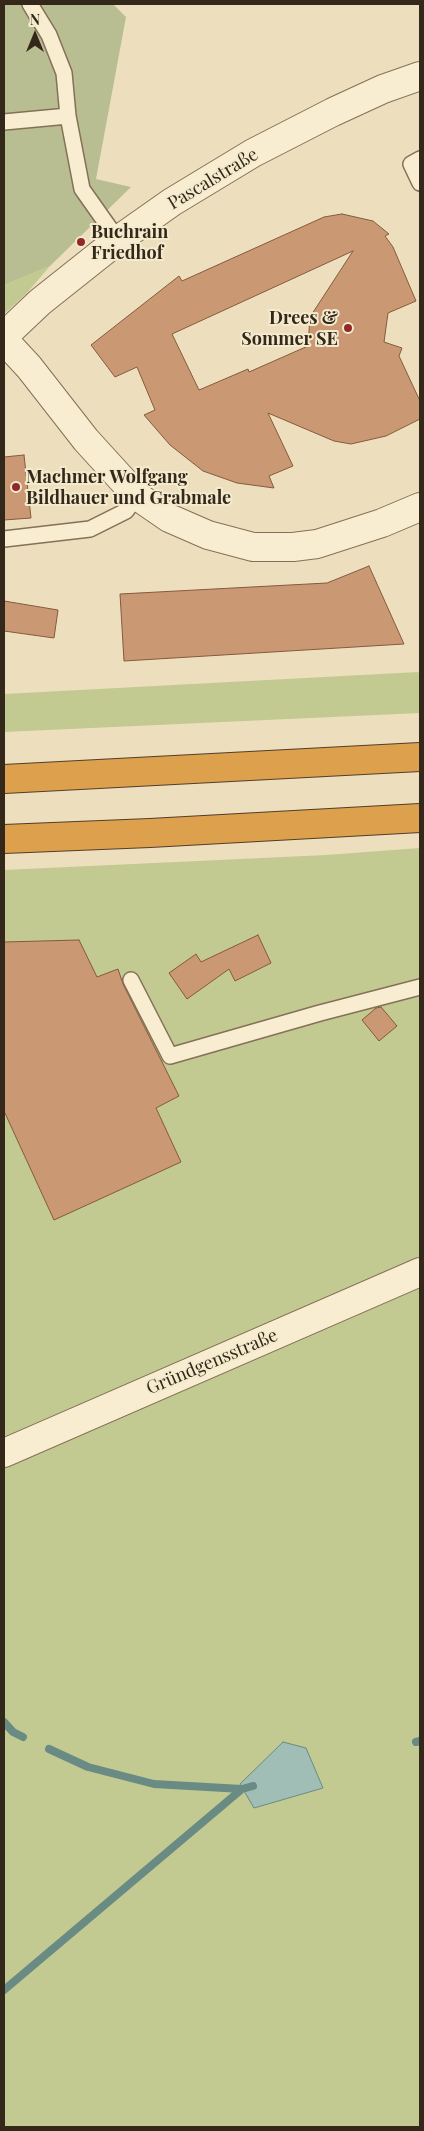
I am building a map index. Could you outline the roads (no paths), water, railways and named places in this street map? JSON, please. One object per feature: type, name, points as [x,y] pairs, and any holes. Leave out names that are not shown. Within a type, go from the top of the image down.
[{"type":"highway","points":[[4,779],[420,757]]},
{"type":"highway","points":[[4,839],[150,834],[420,818]]},
{"type":"street","name":"Pascalstraße","points":[[4,338],[40,302],[118,240],[172,202],[253,153],[333,112],[382,89],[420,76]]},
{"type":"street","points":[[4,338],[86,440],[137,496],[169,518],[200,532],[253,547],[293,547],[318,544],[382,523],[420,507]]},
{"type":"street","name":"Gründgensstraße","points":[[4,1453],[420,1272]]},
{"type":"lane","points":[[30,4],[49,36],[64,73],[68,116],[82,189],[118,240]]},
{"type":"lane","points":[[4,122],[68,116]]},
{"type":"lane","points":[[420,159],[411,164],[420,183]]},
{"type":"lane","points":[[4,539],[90,528],[126,511],[137,496]]},
{"type":"lane","points":[[131,980],[170,1056],[320,1013],[420,987]]},
{"type":"water","points":[[283,1742],[306,1748],[323,1788],[254,1808],[240,1784]]},
{"type":"waterway","points":[[4,1722],[13,1732],[23,1737]]},
{"type":"waterway","points":[[416,1742],[420,1741]]},
{"type":"waterway","points":[[49,1749],[88,1767],[154,1784],[242,1789]]},
{"type":"waterway","points":[[4,1990],[242,1789],[253,1786]]},
{"type":"place","name":"Buchrain Friedhof","points":[[81,242]]},
{"type":"place","name":"Drees & Sommer SE","points":[[348,328]]},
{"type":"place","name":"Machmer Wolfgang Bildhauer und Grabmale","points":[[16,487]]}]
